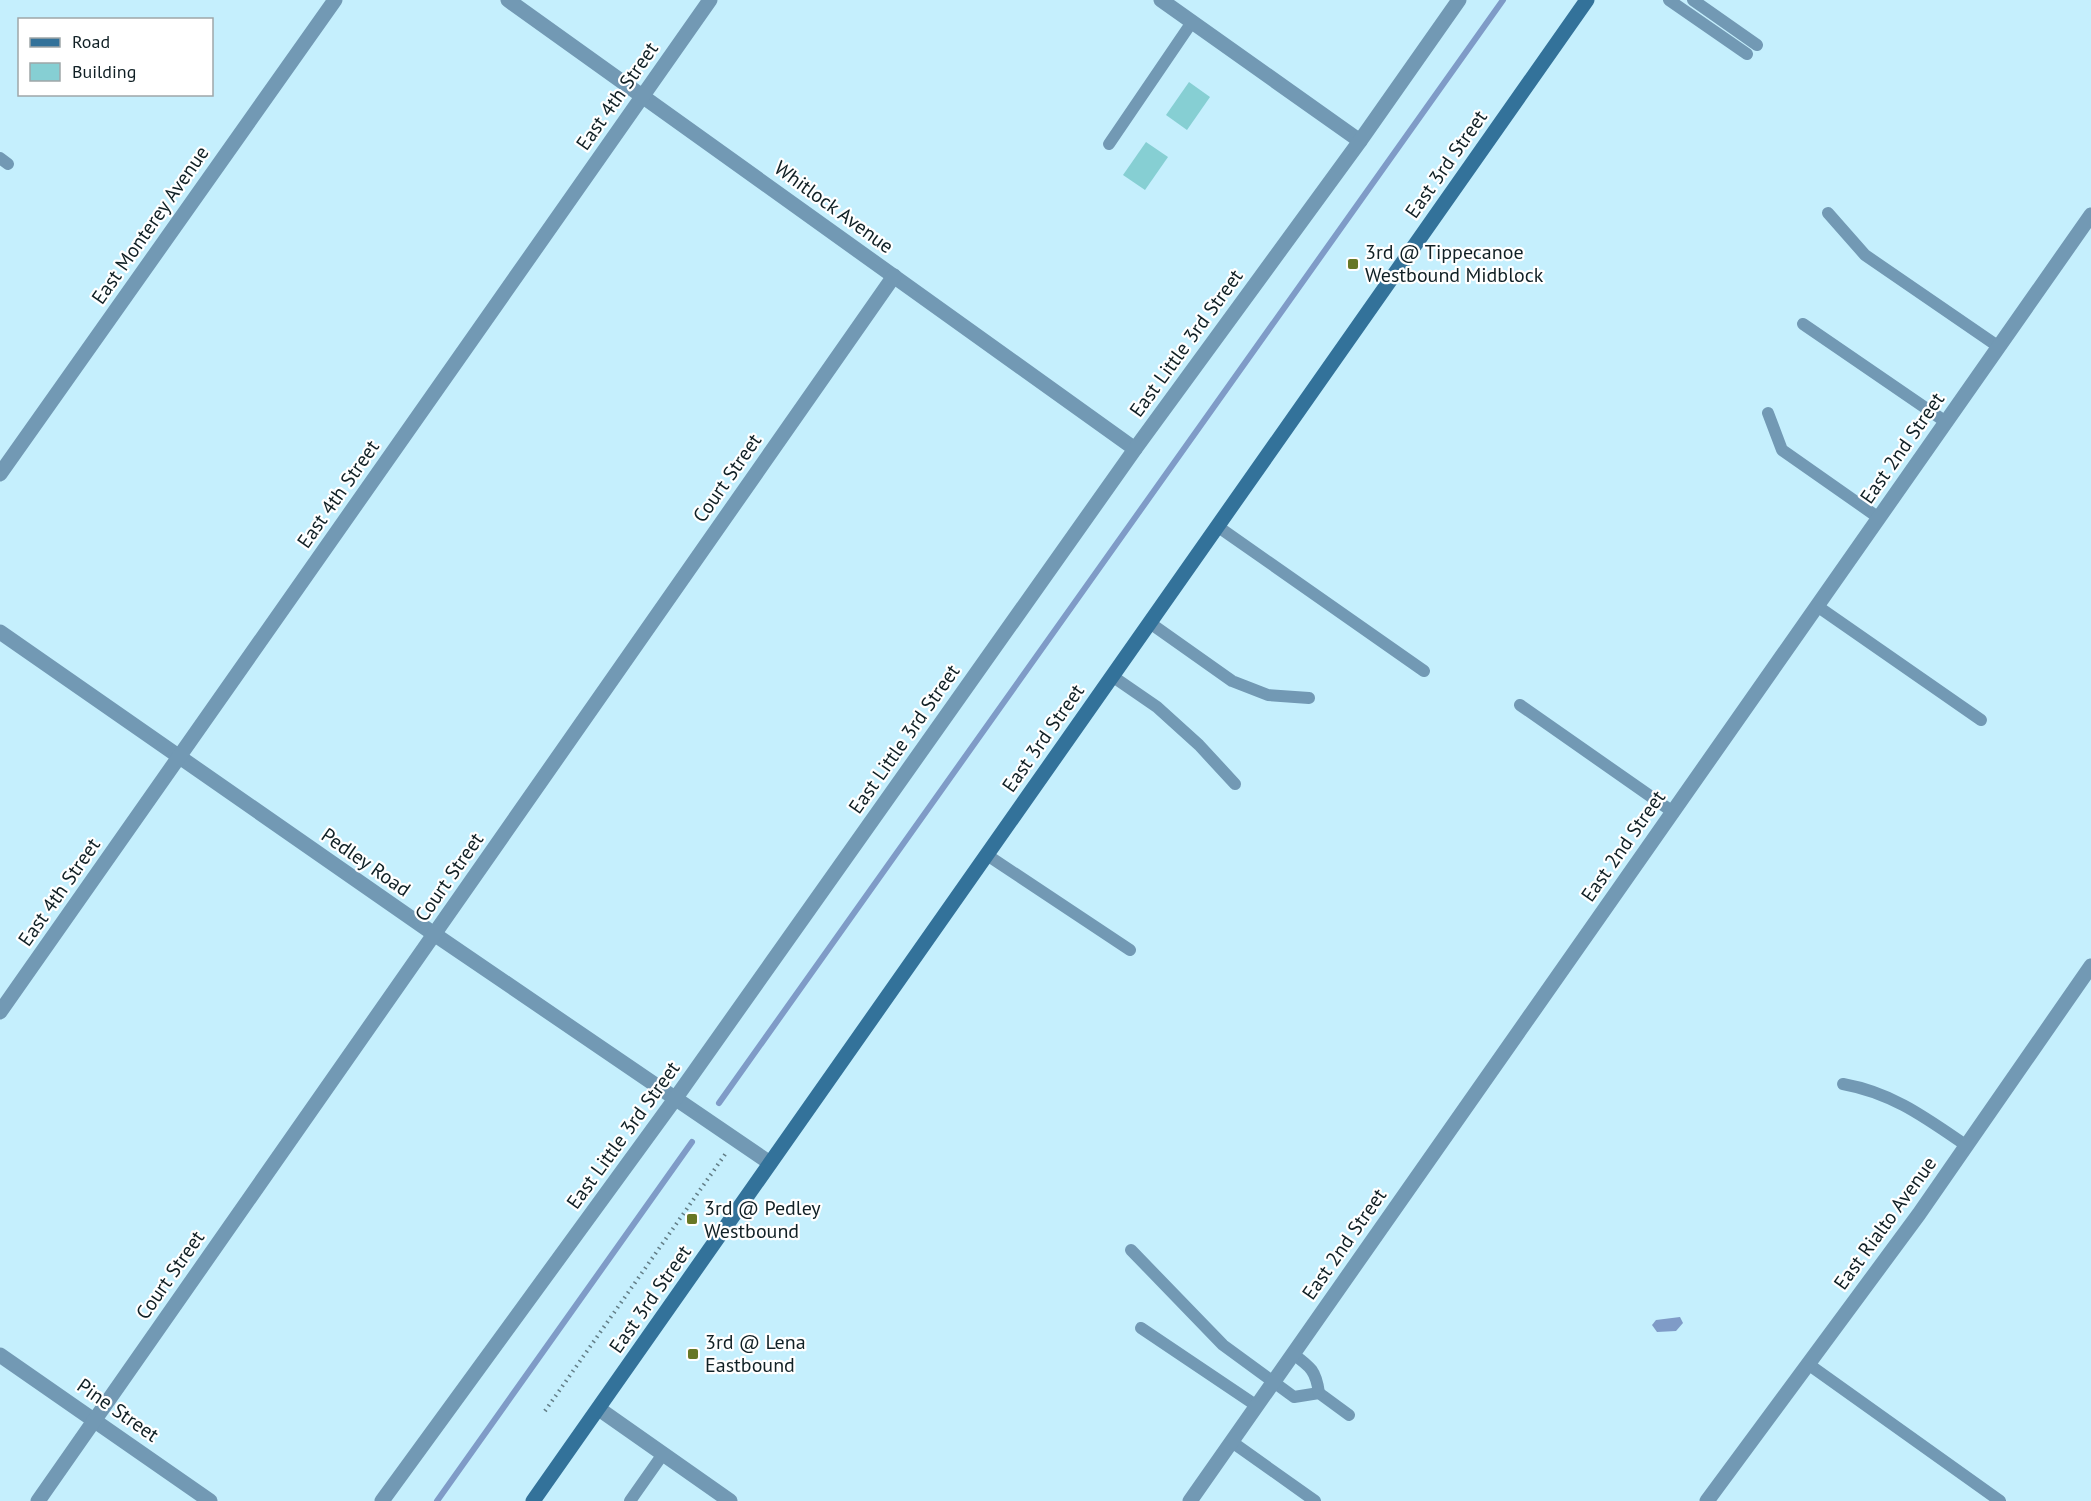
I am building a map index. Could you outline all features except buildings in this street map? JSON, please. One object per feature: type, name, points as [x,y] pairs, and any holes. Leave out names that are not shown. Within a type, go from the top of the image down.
[{"type":"main road","name":"East 3rd Street","points":[[533,1501],[1587,0]]},
{"type":"street","name":"East Monterey Avenue","points":[[0,474],[335,0]]},
{"type":"street","name":"Whitlock Avenue","points":[[508,0],[1135,449]]},
{"type":"street","name":"East 4th Street","points":[[0,1012],[710,0]]},
{"type":"street","points":[[1161,0],[1360,141]]},
{"type":"street","name":"East Little 3rd Street","points":[[382,1501],[675,1099],[1135,449],[1360,141],[1459,0]]},
{"type":"street","name":"East 2nd Street","points":[[1190,1501],[2091,215]]},
{"type":"street","name":"Court Street","points":[[38,1501],[894,276]]},
{"type":"street","name":"Pedley Road","points":[[0,632],[770,1164]]},
{"type":"street","name":"East Rialto Avenue","points":[[1707,1501],[1967,1146],[2091,966]]},
{"type":"street","name":"Pine Street","points":[[0,1355],[210,1501]]},
{"type":"street","points":[[599,1409],[730,1501]]},
{"type":"lane","points":[[1669,0],[1747,54]]},
{"type":"lane","points":[[1693,0],[1757,45]]},
{"type":"lane","points":[[1109,144],[1192,22]]},
{"type":"lane","points":[[1828,213],[1865,255],[1999,347]]},
{"type":"lane","points":[[1803,324],[1946,422]]},
{"type":"lane","points":[[1768,413],[1782,450],[1879,518]]},
{"type":"lane","points":[[1217,526],[1424,671]]},
{"type":"lane","points":[[1817,606],[1981,720]]},
{"type":"lane","points":[[1150,623],[1232,681],[1268,695],[1309,698]]},
{"type":"lane","points":[[1112,676],[1157,707],[1199,745],[1235,784]]},
{"type":"lane","points":[[1520,705],[1673,812]]},
{"type":"lane","points":[[987,855],[1130,950]]},
{"type":"lane","points":[[1843,1084],[1888,1096],[1967,1146]]},
{"type":"lane","points":[[1131,1250],[1223,1345],[1273,1383],[1294,1397],[1319,1394],[1349,1415]]},
{"type":"lane","points":[[1141,1328],[1257,1406]]},
{"type":"lane","points":[[1293,1354],[1309,1365],[1317,1376],[1319,1394]]},
{"type":"lane","points":[[1808,1364],[2001,1501]]},
{"type":"lane","points":[[1232,1442],[1315,1501]]},
{"type":"lane","points":[[630,1501],[663,1454]]},
{"type":"path","points":[[544,1411],[735,1140]]},
{"type":"water","points":[[1680,1317],[1683,1323],[1676,1331],[1657,1332],[1652,1325],[1656,1320]]},
{"type":"waterway","points":[[719,1103],[1503,0]]},
{"type":"waterway","points":[[437,1501],[692,1142]]},
{"type":"place","name":"3rd @ Tippecanoe Westbound Midblock","points":[[1353,264]]},
{"type":"place","name":"3rd @ Pedley Westbound","points":[[692,1219]]},
{"type":"place","name":"3rd @ Lena Eastbound","points":[[693,1354]]}]
